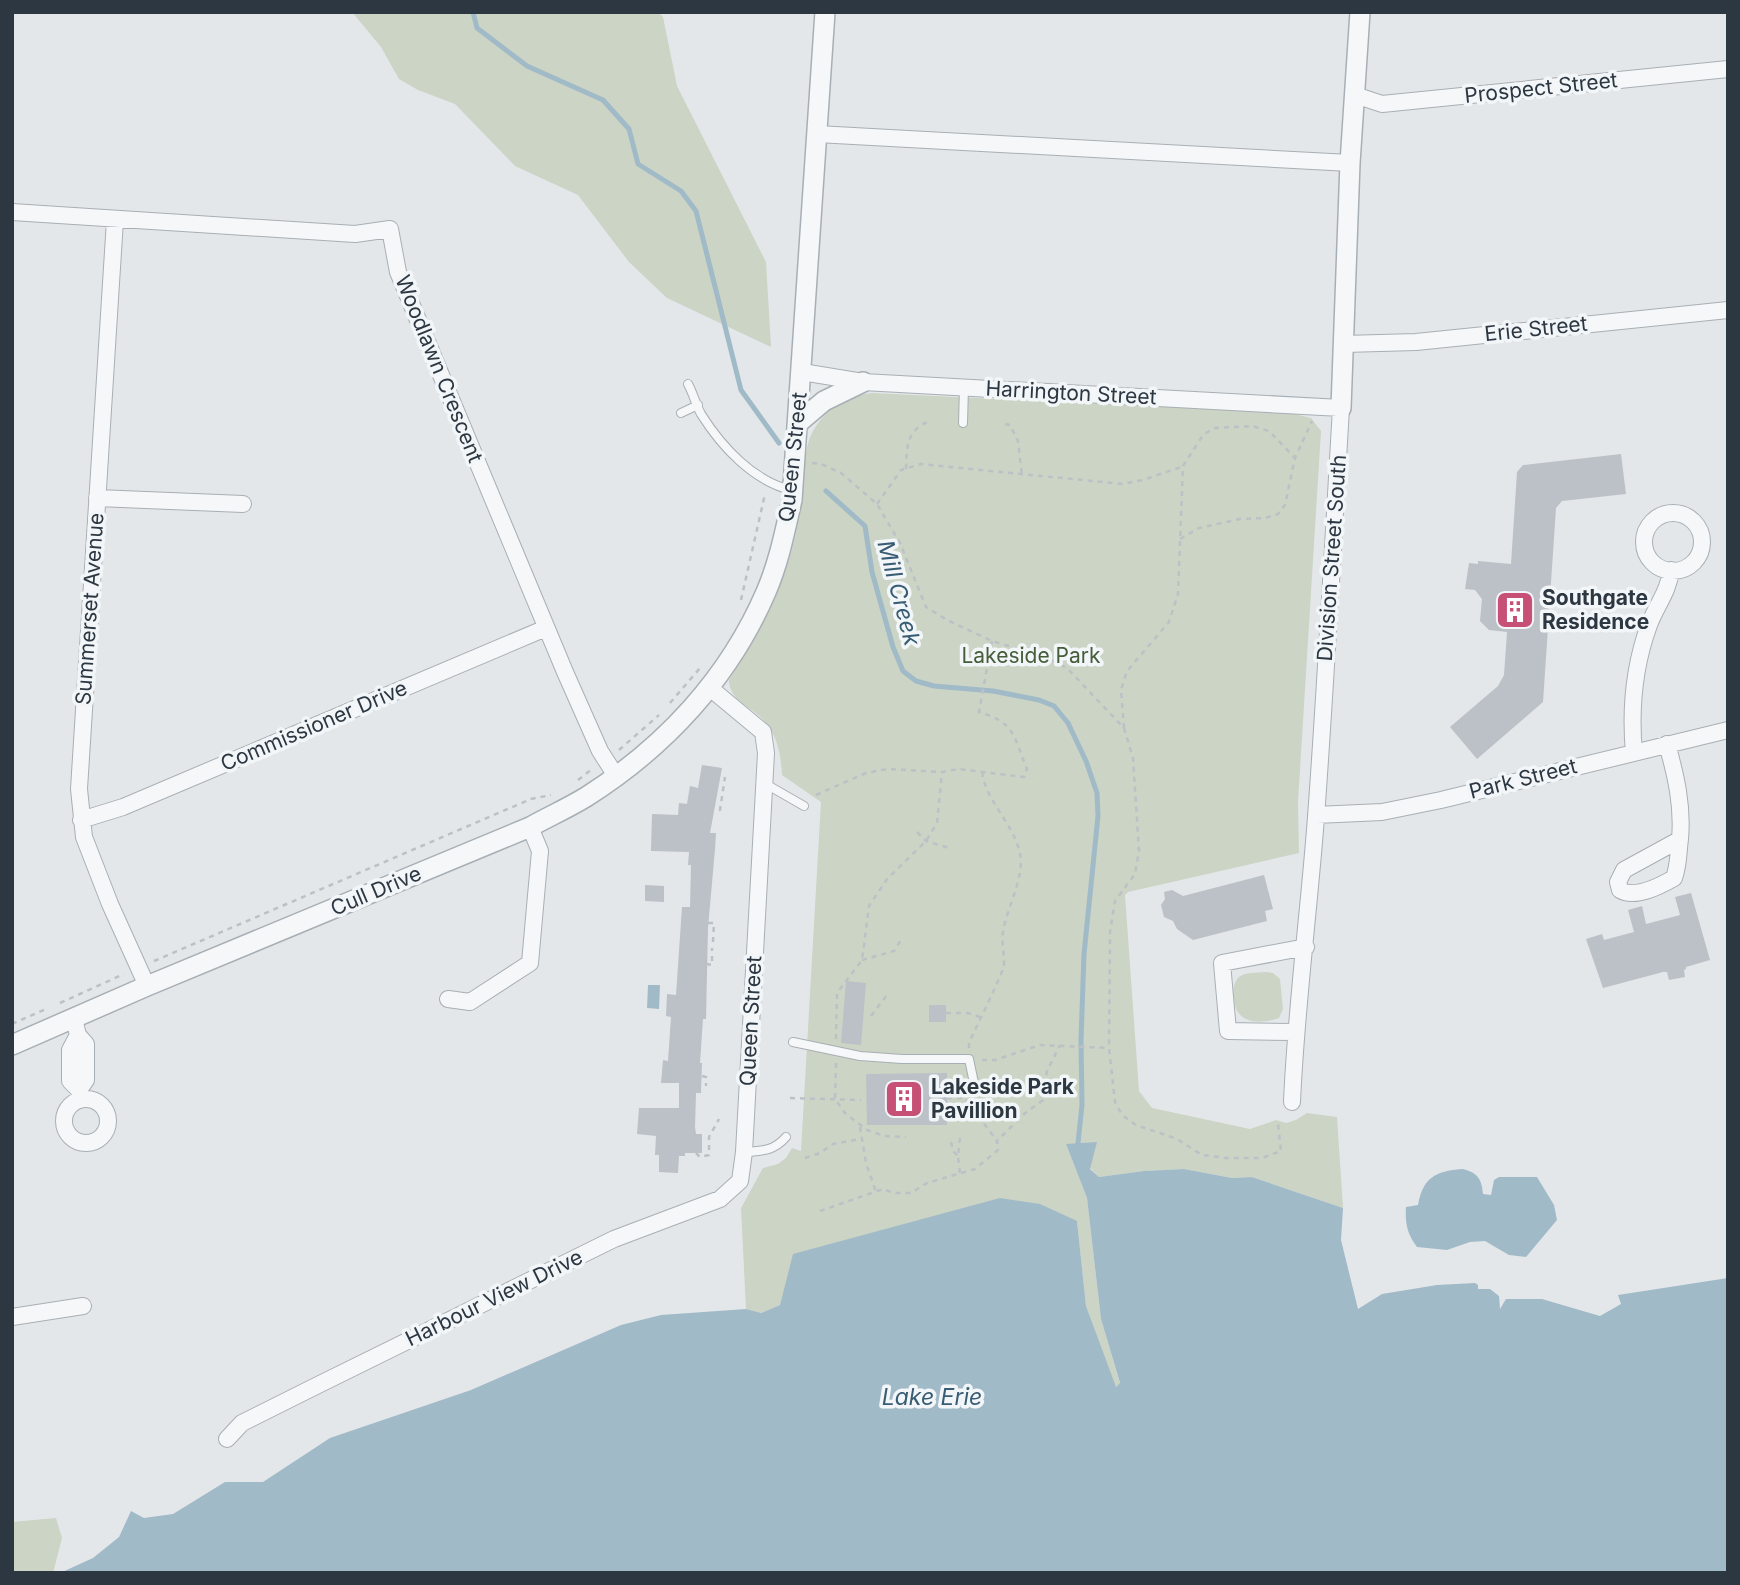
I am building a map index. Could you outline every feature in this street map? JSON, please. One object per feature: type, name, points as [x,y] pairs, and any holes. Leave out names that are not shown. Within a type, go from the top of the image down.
[{"type":"street","name":"Queen Street","points":[[744,1152],[766,753],[763,732],[710,688],[739,643],[766,592],[782,545],[793,491],[825,12]]},
{"type":"street","name":"Division Street South","points":[[1292,1102],[1295,1032],[1306,947],[1316,815],[1341,408],[1350,163],[1360,12]]},
{"type":"street","name":"Prospect Street","points":[[1355,95],[1382,104],[1728,69]]},
{"type":"street","points":[[817,134],[1350,163]]},
{"type":"street","name":"Woodlawn Crescent","points":[[12,212],[355,234],[390,229],[398,272],[546,628],[592,734],[616,776]]},
{"type":"street","name":"Summerset Avenue","points":[[115,220],[80,759],[81,820],[95,867],[147,986]]},
{"type":"street","name":"Erie Street","points":[[1344,344],[1416,342],[1728,310]]},
{"type":"street","name":"Harrington Street","points":[[802,372],[863,382],[1341,408]]},
{"type":"street","points":[[798,423],[824,401],[863,382]]},
{"type":"street","points":[[97,498],[243,504]]},
{"type":"street","points":[[1634,753],[1634,678],[1650,623],[1670,583],[1671,570]]},
{"type":"street","name":"Commissioner Drive","points":[[81,820],[135,802],[546,628]]},
{"type":"street","name":"Cull Drive","points":[[12,1045],[76,1027],[147,986],[530,827],[585,797],[616,776],[673,731],[710,688]]},
{"type":"street","name":"Park Street","points":[[1316,815],[1382,812],[1728,730]]},
{"type":"street","points":[[1667,744],[1678,788],[1682,824],[1679,840]]},
{"type":"street","points":[[448,999],[470,1002],[530,963],[540,851],[530,827]]},
{"type":"street","points":[[1295,1032],[1228,1031],[1222,963],[1306,947]]},
{"type":"street","points":[[76,1027],[70,1049],[70,1081],[80,1094]]},
{"type":"street","name":"Harbour View Drive","points":[[227,1439],[243,1423],[614,1239],[720,1199],[740,1181],[744,1152]]},
{"type":"street","points":[[12,1317],[83,1306]]},
{"type":"lane","points":[[688,383],[700,413],[731,453],[777,487],[793,491]]},
{"type":"lane","points":[[963,423],[964,387]]},
{"type":"lane","points":[[681,414],[698,405]]},
{"type":"lane","points":[[764,783],[804,806]]},
{"type":"lane","points":[[793,1042],[836,1051],[902,1059],[969,1059],[974,1083]]},
{"type":"lane","points":[[744,1152],[771,1149],[786,1137]]},
{"type":"path","points":[[906,468],[907,443],[918,426],[930,421]]},
{"type":"path","points":[[1180,539],[1199,528],[1278,514],[1285,505],[1295,458],[1312,421]]},
{"type":"path","points":[[1005,424],[1010,425],[1018,441],[1022,476]]},
{"type":"path","points":[[1278,1124],[1282,1151],[1262,1158],[1226,1158],[1202,1155],[1177,1139],[1136,1125],[1122,1115],[1115,1102],[1109,1048],[1110,932],[1115,901],[1135,874],[1139,851],[1133,758],[1124,728],[1121,690],[1127,671],[1169,622],[1178,594],[1183,466],[1203,435],[1214,428],[1252,426],[1269,431],[1295,458]]},
{"type":"path","points":[[808,462],[821,464],[841,473],[877,504],[900,543],[926,607],[992,641],[1045,657],[1067,668],[1124,728]]},
{"type":"path","points":[[877,504],[901,470],[921,464],[1122,484],[1143,480],[1183,466]]},
{"type":"path","points":[[740,606],[765,491],[773,490]]},
{"type":"path","points":[[816,795],[866,773],[887,769],[942,772],[958,769],[1024,777],[1027,769],[1009,726],[997,717],[979,712],[992,641]]},
{"type":"path","points":[[617,751],[663,711],[706,661]]},
{"type":"path","points":[[572,784],[594,768]]},
{"type":"path","points":[[982,771],[984,784],[1008,823],[1021,855],[1015,894],[1003,930],[1001,949],[1004,966],[968,1043],[969,1059],[995,1060],[1041,1045],[1109,1048]]},
{"type":"path","points":[[905,1137],[884,1136],[859,1126],[835,1099],[837,993],[862,961],[869,906],[877,891],[926,841],[937,823],[942,772]]},
{"type":"path","points":[[709,810],[720,810],[726,777]]},
{"type":"path","points":[[148,963],[531,799],[559,793]]},
{"type":"path","points":[[917,832],[926,841],[949,848]]},
{"type":"path","points":[[708,923],[714,923],[713,942]]},
{"type":"path","points":[[862,961],[894,951],[901,940]]},
{"type":"path","points":[[706,964],[712,965],[712,948]]},
{"type":"path","points":[[12,1024],[126,973]]},
{"type":"path","points":[[872,1016],[887,995]]},
{"type":"path","points":[[946,1013],[968,1013],[980,1017]]},
{"type":"path","points":[[997,1141],[1024,1114],[1043,1100],[1047,1071],[1060,1045]]},
{"type":"path","points":[[702,1076],[706,1076],[706,1086]]},
{"type":"path","points":[[790,1098],[861,1100]]},
{"type":"path","points":[[820,1211],[883,1189],[894,1193],[911,1193],[927,1183],[975,1169],[998,1150],[997,1141],[965,1098],[947,1098]]},
{"type":"path","points":[[696,1153],[700,1157],[709,1155],[709,1137],[719,1119]]},
{"type":"path","points":[[859,1126],[860,1139],[876,1192]]},
{"type":"path","points":[[960,1138],[960,1174]]},
{"type":"path","points":[[805,1158],[820,1153],[833,1144],[860,1139]]},
{"type":"path","points":[[951,1142],[953,1151],[958,1156]]},
{"type":"green space","points":[[352,12],[658,12],[663,17],[677,86],[766,262],[771,347],[667,298],[629,262],[578,195],[515,166],[455,104],[418,90],[399,79],[381,47]]},
{"type":"green space","name":"Lakeside Park","points":[[872,393],[1291,413],[1311,418],[1321,431],[1298,802],[1299,853],[1128,892],[1125,895],[1139,1091],[1152,1108],[1250,1129],[1276,1120],[1286,1123],[1307,1113],[1337,1117],[1343,1208],[1252,1177],[1232,1178],[1184,1169],[1099,1177],[1066,1144],[1087,1198],[1101,1319],[1120,1384],[1115,1387],[1086,1306],[1077,1221],[780,1305],[760,1313],[746,1309],[741,1208],[763,1168],[778,1164],[792,1148],[801,1151],[821,802],[782,775],[780,754],[773,734],[760,717],[737,699],[729,680],[762,624],[787,565],[798,523],[804,464],[812,433],[823,417],[837,405],[853,397]]},
{"type":"green space","points":[[1248,973],[1273,973],[1280,979],[1283,1009],[1279,1018],[1256,1022],[1243,1018],[1235,1007],[1237,979]]},
{"type":"green space","points":[[56,1518],[62,1538],[53,1573],[12,1573],[12,1522]]},
{"type":"water","points":[[648,985],[660,985],[659,1009],[647,1008]]},
{"type":"water","name":"Lake Erie","points":[[1097,1142],[1090,1169],[1099,1177],[1184,1169],[1232,1178],[1252,1177],[1343,1208],[1341,1240],[1358,1309],[1382,1294],[1437,1285],[1475,1283],[1478,1289],[1490,1289],[1499,1296],[1500,1309],[1506,1299],[1542,1299],[1600,1316],[1621,1304],[1618,1295],[1728,1278],[1728,1573],[60,1573],[93,1558],[119,1537],[131,1511],[144,1518],[173,1514],[225,1482],[263,1482],[330,1438],[471,1390],[621,1325],[661,1315],[746,1309],[761,1313],[780,1305],[793,1254],[1000,1198],[1040,1204],[1077,1221],[1086,1306],[1116,1387],[1120,1383],[1101,1319],[1087,1198],[1066,1144]]},
{"type":"water","points":[[1462,1169],[1475,1174],[1480,1180],[1483,1194],[1491,1195],[1494,1180],[1499,1177],[1537,1177],[1554,1205],[1557,1220],[1526,1257],[1509,1255],[1485,1241],[1470,1242],[1447,1250],[1417,1247],[1407,1228],[1406,1207],[1418,1205],[1423,1188],[1432,1178],[1444,1172]]},
{"type":"building","name":"Southgate Residence","points":[[1621,454],[1626,494],[1562,501],[1556,508],[1543,702],[1477,759],[1450,727],[1498,686],[1504,675],[1507,632],[1489,630],[1480,621],[1482,599],[1475,590],[1465,589],[1469,563],[1478,564],[1478,561],[1511,564],[1517,472],[1523,465]]},
{"type":"building","points":[[702,765],[722,768],[710,833],[716,833],[708,928],[706,1019],[703,1019],[700,1063],[701,1093],[696,1093],[695,1127],[696,1134],[702,1134],[702,1153],[685,1153],[685,1156],[679,1156],[678,1173],[659,1172],[659,1155],[655,1155],[656,1136],[637,1134],[639,1108],[679,1108],[679,1083],[661,1083],[663,1060],[668,1061],[671,1017],[666,1016],[667,994],[676,995],[682,907],[690,907],[691,865],[688,865],[689,852],[651,851],[652,814],[678,815],[679,803],[687,804],[690,786],[698,788]]},
{"type":"building","points":[[1264,875],[1273,909],[1265,911],[1267,921],[1193,940],[1177,929],[1173,921],[1164,917],[1161,905],[1165,899],[1164,892],[1172,890],[1183,896]]},
{"type":"building","points":[[645,885],[664,886],[664,902],[645,901]]},
{"type":"building","points":[[1691,893],[1710,960],[1686,967],[1685,977],[1669,980],[1667,972],[1663,972],[1603,988],[1586,939],[1602,934],[1604,940],[1634,932],[1628,910],[1642,906],[1646,924],[1680,915],[1675,897]]},
{"type":"building","points":[[846,981],[866,983],[861,1045],[841,1043]]},
{"type":"building","points":[[929,1005],[946,1005],[946,1022],[929,1022]]},
{"type":"building","name":"Lakeside Park Pavillion","points":[[947,1073],[947,1125],[867,1125],[866,1074]]},
{"type":"waterway","name":"Mill Creek","points":[[473,12],[477,28],[527,66],[603,100],[629,129],[638,164],[681,191],[696,211],[741,390],[779,443]]},
{"type":"waterway","name":"Mill Creek","points":[[826,491],[865,526],[872,572],[893,647],[903,671],[916,681],[934,686],[993,691],[1039,700],[1054,706],[1068,723],[1086,761],[1097,793],[1098,816],[1084,954],[1082,1105],[1078,1143]]},
{"type":"place","name":"Southgate Residence","points":[[1515,610]]},
{"type":"place","name":"Lakeside Park Pavillion","points":[[904,1099]]}]
